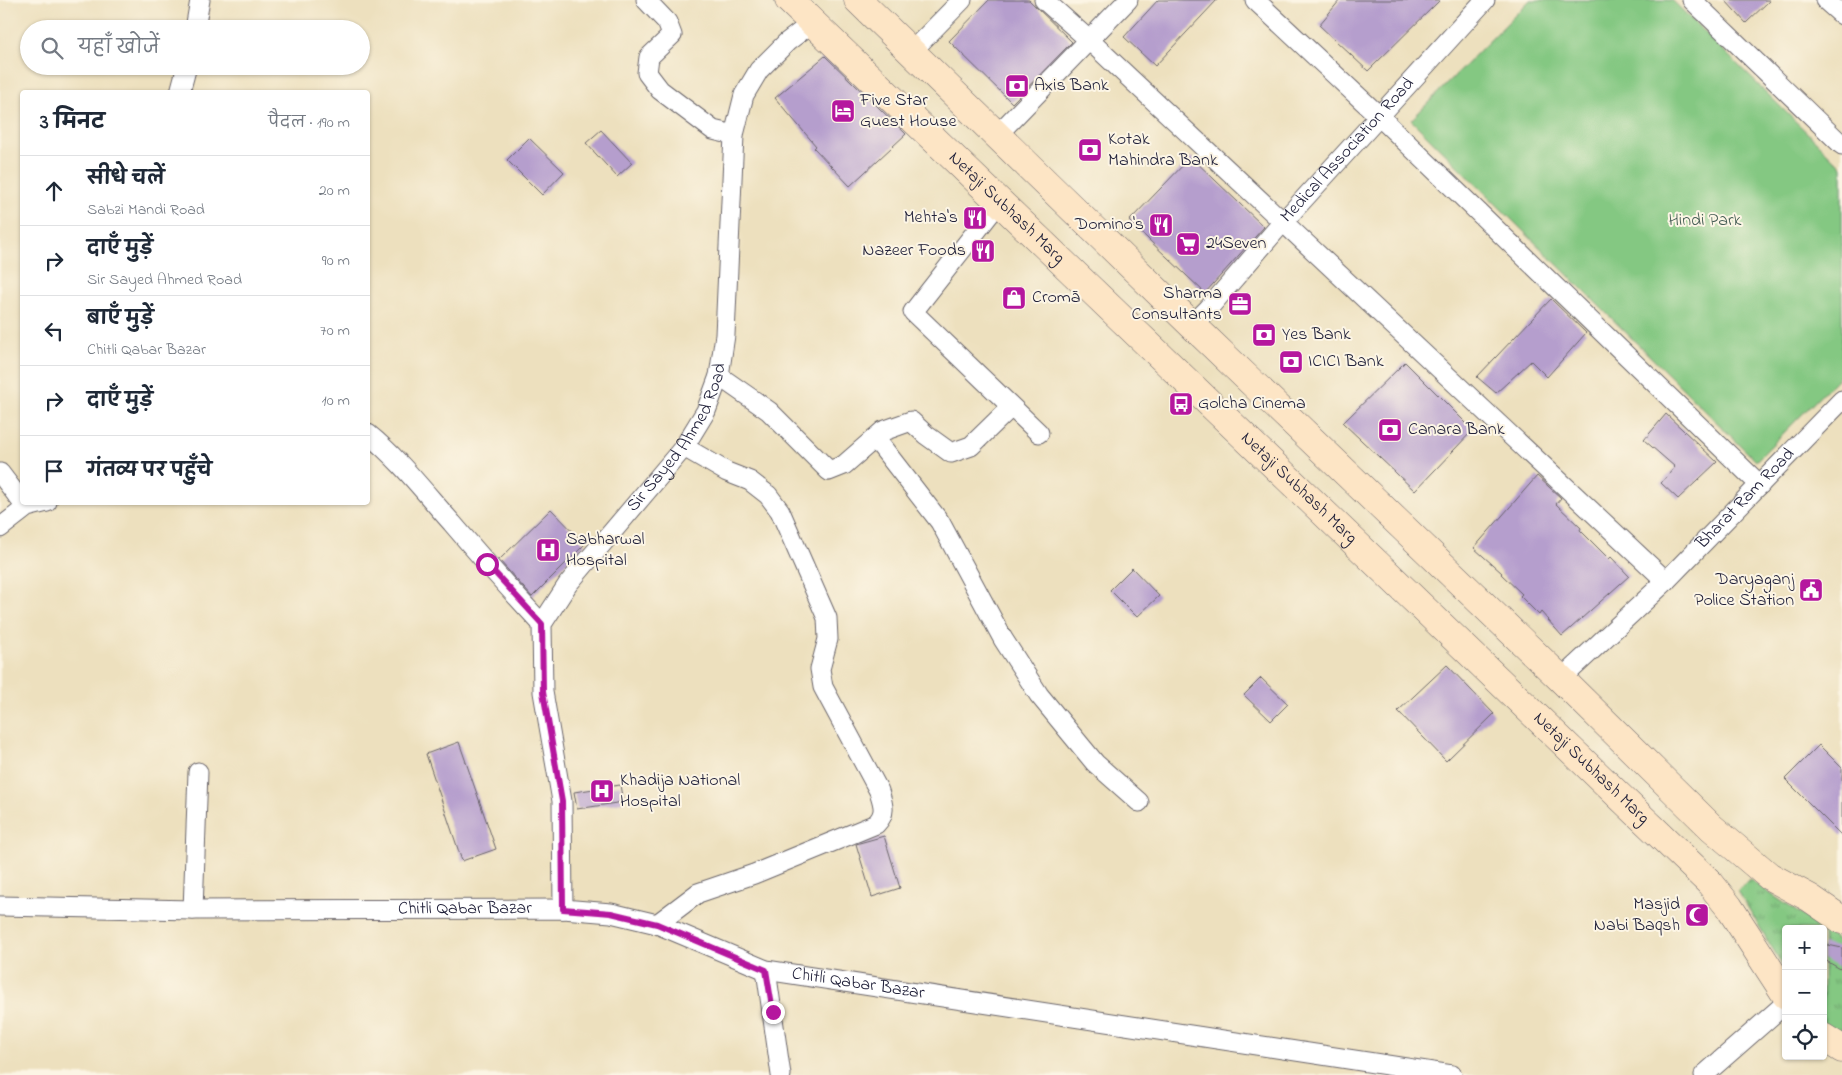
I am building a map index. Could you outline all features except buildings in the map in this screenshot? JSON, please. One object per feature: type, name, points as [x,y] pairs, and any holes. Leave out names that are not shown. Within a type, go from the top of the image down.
[{"type":"main road","name":"Netaji Subhash Marg","points":[[789,0],[1710,883],[1729,906],[1782,989]]},
{"type":"main road","points":[[858,0],[1561,679],[1711,827],[1769,876],[1810,898],[1842,920]]},
{"type":"main road","points":[[1827,1040],[1842,1049]]},
{"type":"street","points":[[197,20],[200,0]]},
{"type":"street","points":[[646,0],[667,22],[672,35],[649,57],[646,73],[660,90],[713,130],[734,135]]},
{"type":"street","points":[[912,51],[962,0]]},
{"type":"street","points":[[1044,0],[1666,581]]},
{"type":"street","points":[[997,135],[1128,0]]},
{"type":"street","points":[[1255,0],[1379,116],[1760,485]]},
{"type":"street","points":[[1692,0],[1842,145]]},
{"type":"street","points":[[1825,0],[1842,15]]},
{"type":"street","name":"Medical Association Road","points":[[1192,324],[1208,309],[1282,222],[1379,116],[1477,3]]},
{"type":"street","name":"Sir Sayed Ahmed Road","points":[[542,624],[568,584],[684,447],[706,411],[719,376],[725,334],[734,135],[744,96],[759,70],[787,42],[812,23]]},
{"type":"street","points":[[181,90],[185,75]]},
{"type":"street","points":[[1000,201],[913,312],[1039,433]]},
{"type":"street","points":[[719,376],[768,411],[829,471],[844,465],[883,431],[911,421],[926,435],[951,453],[971,446],[1011,407]]},
{"type":"street","name":"Bharat Ram Road","points":[[1561,679],[1666,581],[1842,400]]},
{"type":"street","points":[[370,436],[382,445],[424,491],[542,624],[543,692],[562,801],[563,909]]},
{"type":"street","points":[[876,438],[940,522],[1003,639],[1039,695],[1095,763],[1139,802]]},
{"type":"street","points":[[657,924],[698,893],[754,874],[876,824],[882,818],[884,807],[878,791],[823,687],[820,669],[828,639],[826,618],[780,511],[768,494],[750,481],[727,472],[684,447]]},
{"type":"street","points":[[0,473],[20,499]]},
{"type":"street","points":[[0,528],[23,505]]},
{"type":"street","points":[[192,910],[198,772]]},
{"type":"street","name":"Chitli Qabar Bazar","points":[[0,906],[192,910],[563,909],[611,913],[657,924],[766,970],[1452,1075]]},
{"type":"street","points":[[766,970],[781,1075]]},
{"type":"street","points":[[1704,1075],[1782,1007]]},
{"type":"green space","name":"Hindi Park","points":[[1530,0],[1672,0],[1842,167],[1842,374],[1756,461],[1411,120]]},
{"type":"green space","points":[[1749,879],[1816,925],[1782,925],[1782,964],[1738,891]]},
{"type":"green space","points":[[1827,933],[1842,943],[1842,1037],[1827,1028]]},
{"type":"place","name":"Axis Bank","points":[[1017,86]]},
{"type":"place","name":"Five Star Guest House","points":[[843,111]]},
{"type":"place","name":"Kotak Mahindra Bank","points":[[1090,150]]},
{"type":"place","name":"Mehta's","points":[[975,218]]},
{"type":"place","name":"Domino's","points":[[1161,225]]},
{"type":"place","name":"24Seven","points":[[1188,244]]},
{"type":"place","name":"Nazeer Foods","points":[[983,251]]},
{"type":"place","name":"Cromā","points":[[1014,298]]},
{"type":"place","name":"Sharma Consultants","points":[[1240,304]]},
{"type":"place","name":"Yes Bank","points":[[1264,335]]},
{"type":"place","name":"ICICI Bank","points":[[1291,362]]},
{"type":"place","name":"Golcha Cinema","points":[[1181,404]]},
{"type":"place","name":"Canara Bank","points":[[1390,430]]},
{"type":"place","name":"Sabharwal Hospital","points":[[548,550]]},
{"type":"place","name":"Daryaganj Police Station","points":[[1811,590]]},
{"type":"place","name":"Khadija National Hospital","points":[[602,791]]},
{"type":"place","name":"Masjid Nabi Baqsh","points":[[1697,915]]},
{"type":"route","points":[[487,564],[542,624],[543,692],[562,801],[563,909],[611,913],[657,924],[766,970],[773,1012]]}]
